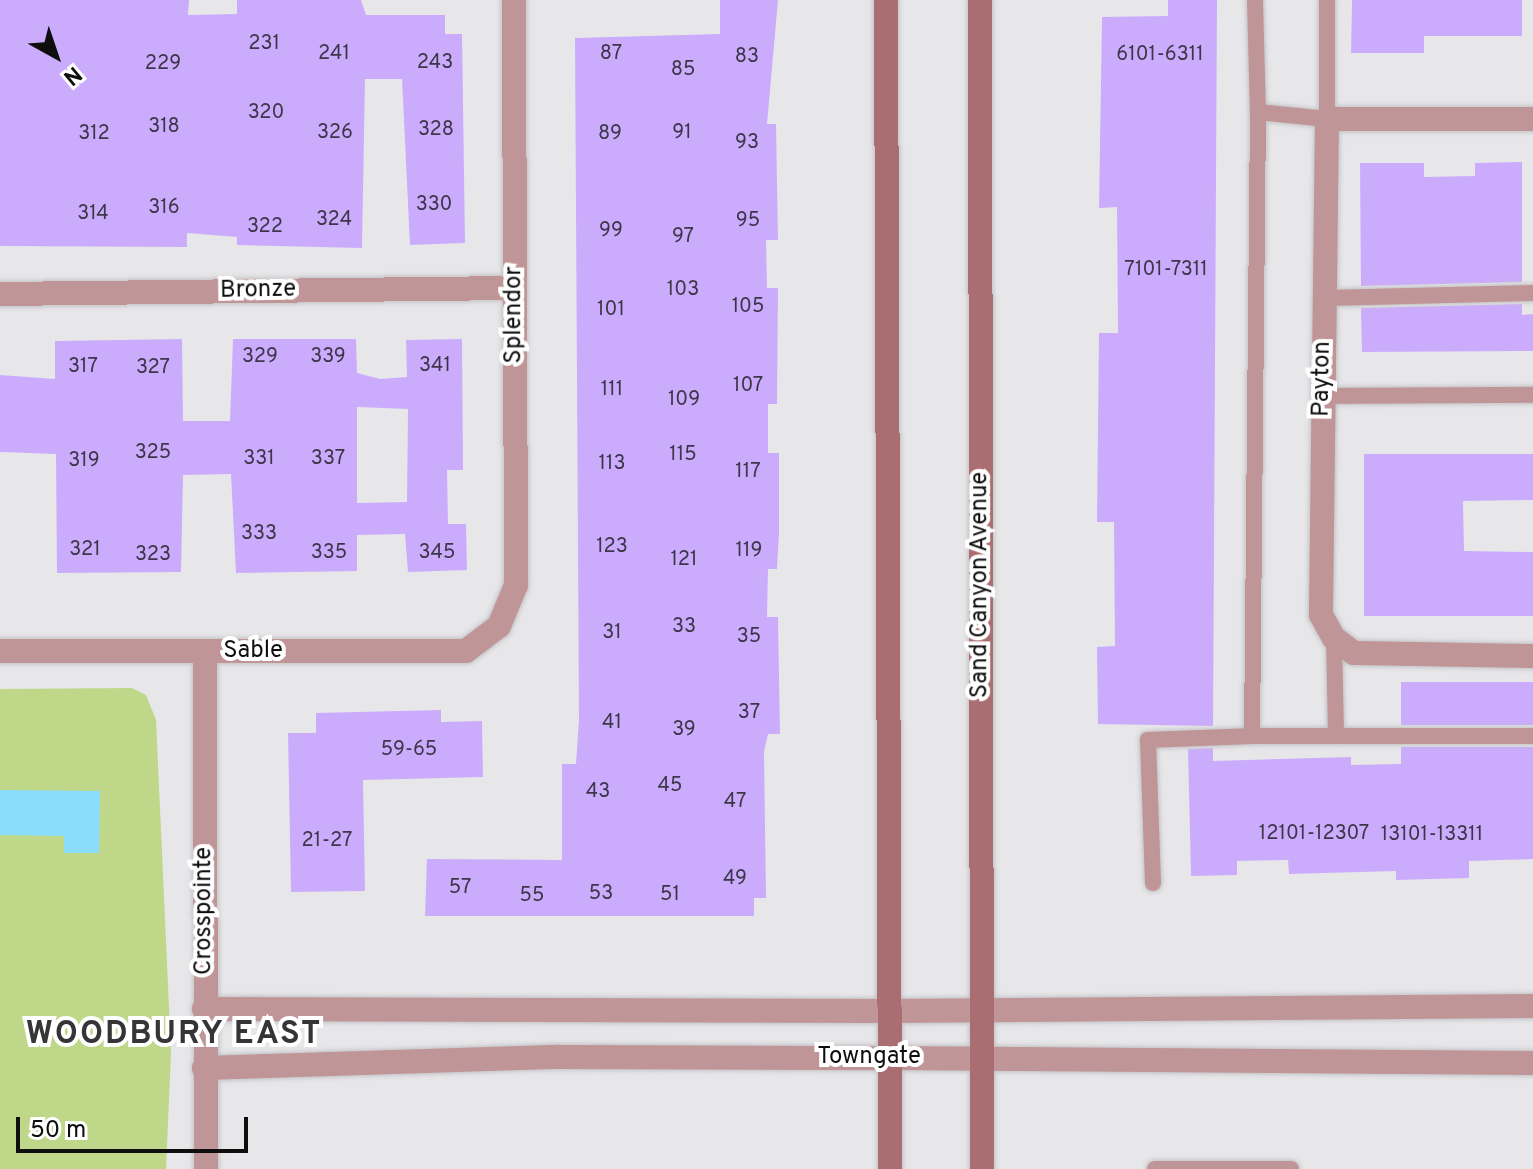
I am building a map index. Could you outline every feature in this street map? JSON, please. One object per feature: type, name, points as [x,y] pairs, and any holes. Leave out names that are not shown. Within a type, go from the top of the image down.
[{"type":"main road","points":[[886,0],[890,1169]]},
{"type":"main road","name":"Sand Canyon Avenue","points":[[980,0],[982,1169]]},
{"type":"street","name":"Splendor","points":[[499,626],[516,585],[514,0]]},
{"type":"street","points":[[1327,119],[1533,119]]},
{"type":"street","name":"Payton","points":[[1327,119],[1321,615],[1334,638]]},
{"type":"street","name":"Bronze","points":[[0,294],[515,288]]},
{"type":"street","name":"Sable","points":[[0,651],[466,651],[499,626]]},
{"type":"street","points":[[1334,638],[1354,653],[1533,656]]},
{"type":"street","name":"Crosspointe","points":[[205,653],[206,1169]]},
{"type":"street","name":"Towngate","points":[[204,1009],[889,1011],[1533,1006]]},
{"type":"street","name":"Towngate","points":[[204,1068],[560,1057],[1533,1063]]},
{"type":"lane","points":[[1252,736],[1258,112],[1255,0]]},
{"type":"lane","points":[[1258,112],[1327,119],[1327,0]]},
{"type":"lane","points":[[1324,298],[1533,293]]},
{"type":"lane","points":[[1323,396],[1533,395]]},
{"type":"lane","points":[[1334,638],[1336,736]]},
{"type":"lane","points":[[1153,883],[1148,740],[1252,736],[1533,736]]},
{"type":"lane","points":[[1155,1169],[1291,1169]]},
{"type":"green space","points":[[132,688],[146,695],[156,720],[171,1052],[166,1169],[0,1169],[0,689]]},
{"type":"water","points":[[0,790],[100,791],[99,853],[64,853],[64,836],[0,835]]},
{"type":"building","points":[[0,0],[189,0],[188,15],[237,14],[237,0],[361,0],[366,15],[445,15],[445,34],[462,34],[465,243],[410,245],[402,79],[365,79],[362,248],[237,245],[237,237],[187,233],[187,247],[0,246]]},
{"type":"building","points":[[720,0],[778,0],[767,124],[776,124],[778,240],[766,240],[767,288],[778,288],[777,404],[768,404],[768,453],[779,453],[779,533],[777,569],[768,569],[767,617],[778,617],[780,734],[768,734],[764,752],[766,898],[754,898],[754,916],[425,916],[427,859],[562,860],[562,764],[576,764],[579,720],[575,38],[720,34]]},
{"type":"building","points":[[1168,0],[1217,0],[1213,726],[1098,724],[1097,647],[1115,646],[1114,522],[1097,522],[1099,333],[1118,333],[1117,207],[1099,208],[1102,17],[1168,16]]},
{"type":"building","points":[[1352,0],[1522,0],[1522,36],[1424,36],[1424,53],[1351,53]]},
{"type":"building","points":[[1522,162],[1522,282],[1361,286],[1360,163],[1424,163],[1424,177],[1475,176],[1475,163]]},
{"type":"building","points":[[1522,304],[1522,315],[1533,314],[1533,351],[1362,352],[1361,308]]},
{"type":"building","points":[[182,339],[183,421],[230,421],[233,339],[356,339],[357,373],[380,379],[407,377],[406,340],[462,339],[463,470],[447,470],[448,524],[466,524],[467,570],[408,572],[405,534],[357,535],[357,571],[236,573],[231,474],[183,475],[181,572],[57,573],[56,454],[0,452],[0,375],[55,379],[55,341]],"holes":[[[357,407],[408,409],[407,502],[357,503]]]},
{"type":"building","points":[[1364,454],[1533,454],[1533,500],[1463,501],[1464,551],[1533,552],[1533,616],[1364,616]]},
{"type":"building","points":[[1401,682],[1533,682],[1533,725],[1401,725]]},
{"type":"building","points":[[441,710],[441,722],[482,721],[483,777],[363,780],[365,891],[291,892],[288,733],[316,733],[316,713]]},
{"type":"building","points":[[1401,747],[1533,747],[1533,859],[1469,861],[1469,878],[1396,880],[1396,871],[1289,874],[1288,860],[1237,861],[1237,875],[1191,876],[1188,749],[1213,748],[1213,761],[1351,757],[1351,765],[1401,764]]},
{"type":"district","name":"WOODBURY EAST","points":[[174,1035]]}]
